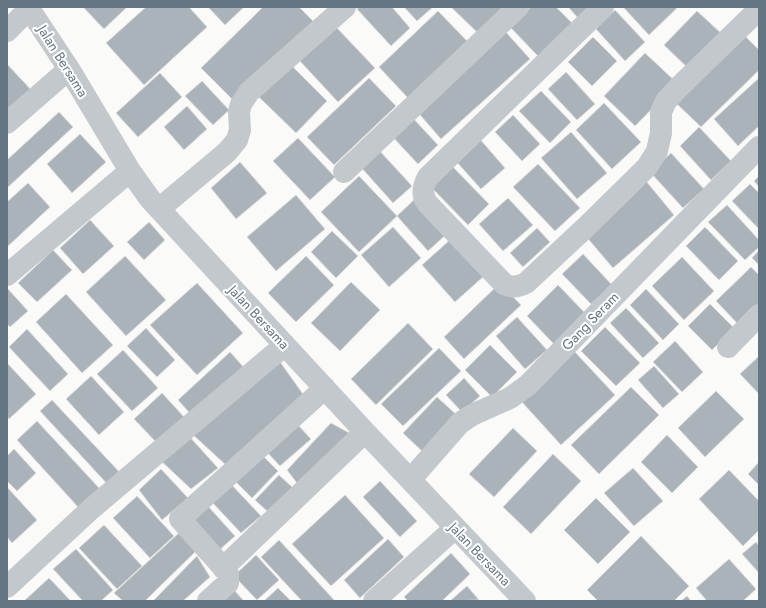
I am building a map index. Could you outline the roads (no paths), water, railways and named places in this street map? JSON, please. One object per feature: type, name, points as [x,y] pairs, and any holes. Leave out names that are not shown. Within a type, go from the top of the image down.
[{"type":"street","points":[[159,209],[227,152],[237,140],[240,130],[239,112],[241,104],[249,92],[345,7]]},
{"type":"street","points":[[344,172],[518,7]]},
{"type":"street","points":[[603,7],[428,177],[424,185],[423,193],[424,199],[427,203],[504,284],[508,286],[518,286],[526,283],[647,167],[657,151],[661,133],[662,112],[666,101],[752,14]]},
{"type":"street","points":[[7,31],[29,8]]},
{"type":"street","name":"Jalan Bersama","points":[[29,8],[69,69],[130,171],[150,199],[365,432],[525,601]]},
{"type":"street","points":[[7,123],[69,69]]},
{"type":"street","name":"Gang Seram","points":[[411,479],[460,423],[472,415],[510,398],[528,385],[759,147]]},
{"type":"street","points":[[7,275],[130,171]]},
{"type":"street","points":[[728,347],[759,315]]},
{"type":"street","points":[[7,586],[91,509],[285,345]]},
{"type":"street","points":[[208,601],[228,583],[228,573],[180,519],[325,388]]},
{"type":"street","points":[[224,568],[365,432]]},
{"type":"street","points":[[374,601],[455,528]]}]
